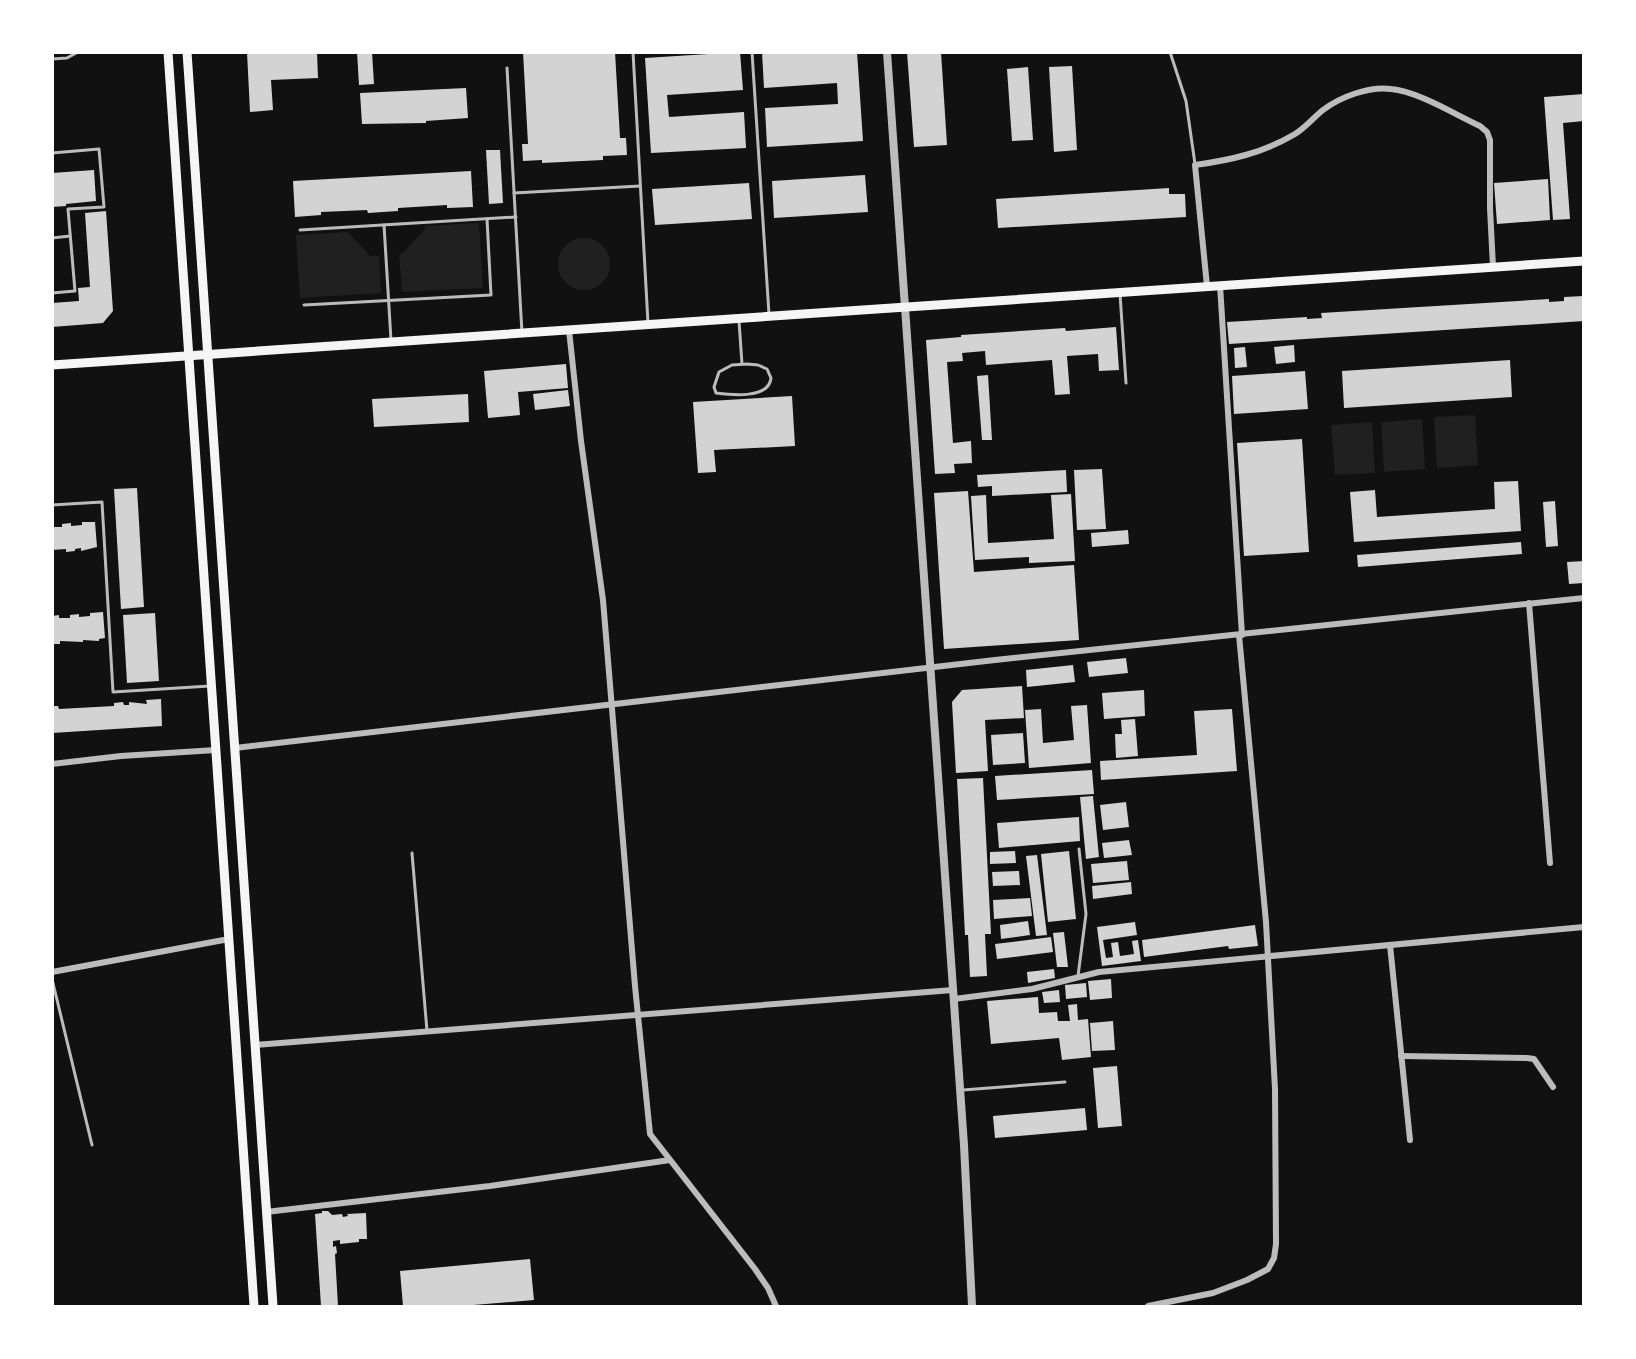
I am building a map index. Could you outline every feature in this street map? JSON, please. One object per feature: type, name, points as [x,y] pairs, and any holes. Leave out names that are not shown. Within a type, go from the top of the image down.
[{"type":"main road","points":[[168,52],[193,355],[216,750],[254,1306]]},
{"type":"main road","points":[[187,52],[273,1306]]},
{"type":"main road","points":[[52,365],[1584,261]]},
{"type":"street","points":[[887,52],[960,1090],[972,1306]]},
{"type":"street","points":[[1206,286],[1195,165],[1236,159],[1261,150],[1296,134],[1333,104],[1361,93],[1391,88],[1408,92],[1480,126],[1489,136],[1494,267]]},
{"type":"street","points":[[1148,1306],[1213,1293],[1247,1280],[1268,1269],[1274,1258],[1276,1244],[1275,1089],[1268,956],[1240,635],[1220,285]]},
{"type":"street","points":[[569,330],[580,441],[603,600],[650,1134],[755,1269],[768,1288],[776,1306]]},
{"type":"street","points":[[235,748],[930,668],[1584,598]]},
{"type":"street","points":[[1529,603],[1550,863]]},
{"type":"street","points":[[52,764],[121,756],[216,750]]},
{"type":"street","points":[[255,1045],[638,1015],[1032,989],[1099,972],[1584,927]]},
{"type":"street","points":[[52,972],[229,939]]},
{"type":"street","points":[[1390,945],[1410,1140]]},
{"type":"street","points":[[1401,1056],[1534,1059],[1553,1087]]},
{"type":"street","points":[[266,1212],[490,1186],[670,1160]]},
{"type":"lane","points":[[52,59],[67,58],[78,52]]},
{"type":"lane","points":[[633,52],[648,324]]},
{"type":"lane","points":[[752,52],[769,316]]},
{"type":"lane","points":[[1170,52],[1186,101],[1195,165]]},
{"type":"lane","points":[[507,68],[522,333]]},
{"type":"lane","points":[[52,153],[99,149],[104,207],[68,209],[75,291],[52,293]]},
{"type":"lane","points":[[514,193],[640,186]]},
{"type":"lane","points":[[300,230],[516,218]]},
{"type":"lane","points":[[304,305],[491,295],[487,219]]},
{"type":"lane","points":[[384,225],[391,342]]},
{"type":"lane","points":[[52,238],[70,236]]},
{"type":"lane","points":[[1119,292],[1126,383]]},
{"type":"lane","points":[[739,318],[742,364]]},
{"type":"lane","points":[[742,364],[758,365],[767,369],[771,378],[768,388],[749,394],[716,393],[714,387],[719,372],[732,365],[742,364]]},
{"type":"lane","points":[[52,505],[102,502],[113,692],[212,686]]},
{"type":"lane","points":[[1078,976],[1086,914],[1079,849]]},
{"type":"lane","points":[[412,853],[427,1032]]},
{"type":"lane","points":[[52,978],[92,1145]]},
{"type":"lane","points":[[960,1090],[1065,1082]]},
{"type":"shaded area","points":[[479,223],[483,288],[402,292],[399,254],[403,253],[425,229],[425,226]]},
{"type":"shaded area","points":[[348,232],[370,256],[379,256],[381,293],[300,298],[296,235]]},
{"type":"shaded area","points":[[579,238],[589,238],[598,242],[606,250],[610,264],[606,278],[598,286],[589,290],[579,290],[570,286],[562,278],[558,269],[558,259],[562,250],[570,242]]},
{"type":"shaded area","points":[[1475,415],[1478,465],[1437,468],[1434,417]]},
{"type":"shaded area","points":[[1422,419],[1425,469],[1384,472],[1381,422]]},
{"type":"shaded area","points":[[1372,422],[1375,473],[1335,475],[1331,425]]},
{"type":"building","points":[[247,52],[317,52],[318,78],[271,80],[273,110],[250,112]]},
{"type":"building","points":[[357,52],[372,52],[374,84],[359,85]]},
{"type":"building","points":[[523,52],[615,52],[620,138],[626,138],[627,155],[603,156],[603,160],[542,163],[542,160],[523,161],[522,144],[528,144]]},
{"type":"building","points":[[740,52],[743,90],[667,95],[669,117],[744,112],[746,148],[651,153],[645,58]]},
{"type":"building","points":[[762,52],[857,52],[863,141],[767,147],[765,108],[838,104],[837,83],[764,88]]},
{"type":"building","points":[[907,52],[941,52],[947,145],[914,147]]},
{"type":"building","points":[[1072,66],[1077,150],[1054,152],[1049,67]]},
{"type":"building","points":[[1028,67],[1033,140],[1012,141],[1007,69]]},
{"type":"building","points":[[466,88],[468,118],[426,121],[426,123],[362,124],[360,93]]},
{"type":"building","points":[[1584,94],[1584,121],[1563,123],[1570,219],[1553,220],[1544,97]]},
{"type":"building","points":[[486,150],[500,150],[503,203],[489,204]]},
{"type":"building","points":[[94,170],[96,201],[52,207],[52,173]]},
{"type":"building","points":[[471,171],[473,207],[447,208],[447,205],[398,208],[398,211],[368,213],[367,210],[321,212],[321,215],[295,217],[293,181]]},
{"type":"building","points":[[865,175],[868,212],[774,218],[772,181]]},
{"type":"building","points":[[1548,179],[1550,220],[1497,224],[1494,183]]},
{"type":"building","points":[[749,183],[752,219],[655,225],[652,189]]},
{"type":"building","points":[[1169,188],[1169,194],[1185,194],[1186,217],[998,228],[996,199]]},
{"type":"building","points":[[106,211],[113,311],[103,323],[52,327],[52,303],[79,301],[78,288],[90,287],[85,213]]},
{"type":"building","points":[[1584,296],[1584,321],[1229,344],[1227,322],[1322,318],[1321,313],[1549,299],[1549,302],[1564,301],[1564,297]]},
{"type":"building","points":[[1116,327],[1119,370],[1099,371],[1098,354],[1067,356],[1070,394],[1055,395],[1052,360],[986,365],[985,351],[962,353],[963,361],[947,362],[953,443],[971,441],[972,463],[954,464],[955,473],[935,474],[926,340],[961,337],[961,335]]},
{"type":"building","points":[[1294,345],[1295,362],[1276,364],[1274,347]]},
{"type":"building","points":[[1245,347],[1247,367],[1235,368],[1234,348]]},
{"type":"building","points":[[1510,360],[1512,397],[1344,408],[1342,371]]},
{"type":"building","points":[[566,364],[568,388],[518,392],[520,415],[488,418],[484,371]]},
{"type":"building","points":[[1305,371],[1308,409],[1234,414],[1232,376]]},
{"type":"building","points":[[988,375],[992,440],[982,440],[977,376]]},
{"type":"building","points":[[568,390],[570,406],[535,410],[533,394]]},
{"type":"building","points":[[468,394],[469,422],[374,427],[372,399]]},
{"type":"building","points":[[792,396],[795,446],[714,450],[716,472],[698,473],[693,402]]},
{"type":"building","points":[[1302,439],[1309,552],[1244,556],[1237,443]]},
{"type":"building","points":[[1102,469],[1106,529],[1077,530],[1074,470]]},
{"type":"building","points":[[1066,470],[1067,492],[992,496],[992,486],[978,487],[977,475]]},
{"type":"building","points":[[1518,481],[1521,531],[1354,542],[1350,492],[1375,490],[1377,517],[1495,509],[1494,482]]},
{"type":"building","points":[[137,488],[144,607],[121,609],[114,489]]},
{"type":"building","points":[[968,491],[974,572],[1074,565],[1079,640],[944,649],[934,493]]},
{"type":"building","points":[[1071,494],[1075,561],[1029,563],[1029,557],[975,560],[971,496],[986,495],[988,543],[1054,539],[1051,495]]},
{"type":"building","points":[[1555,501],[1558,546],[1546,547],[1543,502]]},
{"type":"building","points":[[82,522],[95,522],[97,547],[66,552],[66,549],[52,550],[52,527],[62,527],[62,524],[71,523],[71,526],[82,525]]},
{"type":"building","points":[[1128,530],[1129,544],[1092,547],[1091,533]]},
{"type":"building","points":[[1521,542],[1522,554],[1358,567],[1357,555]]},
{"type":"building","points":[[1584,561],[1584,583],[1569,584],[1567,562]]},
{"type":"building","points":[[103,612],[105,638],[99,641],[60,641],[60,644],[52,644],[52,616],[70,618],[70,615],[90,616],[90,613]]},
{"type":"building","points":[[155,613],[159,681],[127,683],[123,615]]},
{"type":"building","points":[[1126,658],[1128,673],[1089,677],[1087,662]]},
{"type":"building","points":[[1073,665],[1075,682],[1027,687],[1026,670]]},
{"type":"building","points":[[1022,686],[1024,718],[985,720],[988,771],[956,773],[952,702],[962,690]]},
{"type":"building","points":[[1144,690],[1145,716],[1104,719],[1102,693]]},
{"type":"building","points":[[161,699],[162,726],[52,733],[52,706],[58,706],[59,709],[114,706],[114,703],[123,702],[124,705],[129,705],[129,702],[147,704],[146,700]]},
{"type":"building","points":[[1087,705],[1091,763],[1029,768],[1025,710],[1041,709],[1043,743],[1074,740],[1071,706]]},
{"type":"building","points":[[1232,709],[1237,771],[1101,780],[1100,761],[1197,755],[1194,711]]},
{"type":"building","points":[[1135,719],[1138,756],[1116,758],[1115,734],[1122,734],[1121,720]]},
{"type":"building","points":[[1023,733],[1025,763],[993,765],[991,735]]},
{"type":"building","points":[[1092,770],[1094,794],[997,800],[995,776]]},
{"type":"building","points":[[983,778],[991,934],[985,934],[987,976],[970,977],[968,935],[965,935],[957,779]]},
{"type":"building","points":[[1093,796],[1099,857],[1086,859],[1080,797]]},
{"type":"building","points":[[1126,802],[1129,827],[1103,830],[1100,805]]},
{"type":"building","points":[[1079,817],[1080,841],[999,848],[997,823]]},
{"type":"building","points":[[1129,840],[1132,855],[1104,858],[1102,843]]},
{"type":"building","points":[[1015,851],[1016,863],[990,864],[990,852]]},
{"type":"building","points":[[1069,851],[1076,919],[1048,922],[1041,854]]},
{"type":"building","points":[[1037,855],[1047,935],[1036,936],[1026,856]]},
{"type":"building","points":[[1127,861],[1129,880],[1093,883],[1091,864]]},
{"type":"building","points":[[1019,871],[1020,885],[993,886],[992,872]]},
{"type":"building","points":[[1131,882],[1132,894],[1093,899],[1092,886]]},
{"type":"building","points":[[1030,898],[1032,916],[994,919],[993,900]]},
{"type":"building","points":[[1028,921],[1030,935],[1001,939],[1000,925]]},
{"type":"building","points":[[1135,922],[1137,935],[1103,940],[1106,958],[1113,957],[1111,943],[1118,942],[1120,956],[1134,954],[1132,941],[1138,940],[1141,961],[1102,966],[1097,927]]},
{"type":"building","points":[[1255,925],[1258,946],[1229,949],[1228,946],[1144,957],[1142,940]]},
{"type":"building","points":[[1064,932],[1068,967],[1057,967],[1053,933]]},
{"type":"building","points":[[1051,937],[1053,952],[997,959],[995,944]]},
{"type":"building","points":[[1054,969],[1055,978],[1028,983],[1027,972]]},
{"type":"building","points":[[1111,979],[1112,998],[1090,1000],[1088,981]]},
{"type":"building","points":[[1086,983],[1087,997],[1066,999],[1065,985]]},
{"type":"building","points":[[1059,990],[1060,1002],[1044,1003],[1042,992]]},
{"type":"building","points":[[1038,997],[1039,1013],[1057,1012],[1058,1021],[1070,1021],[1068,1005],[1077,1004],[1078,1020],[1088,1019],[1091,1057],[1062,1060],[1059,1038],[991,1044],[987,1001]]},
{"type":"building","points":[[1113,1021],[1115,1050],[1092,1051],[1090,1023]]},
{"type":"building","points":[[1117,1066],[1122,1126],[1098,1128],[1093,1068]]},
{"type":"building","points":[[1085,1108],[1087,1130],[995,1138],[993,1116]]},
{"type":"building","points":[[322,1211],[328,1211],[332,1215],[342,1214],[343,1217],[348,1216],[347,1214],[366,1213],[367,1239],[340,1244],[340,1240],[333,1241],[333,1247],[336,1246],[337,1253],[335,1254],[338,1306],[321,1306],[315,1214],[322,1213]]},
{"type":"building","points":[[530,1259],[534,1300],[461,1306],[403,1306],[400,1271]]}]
